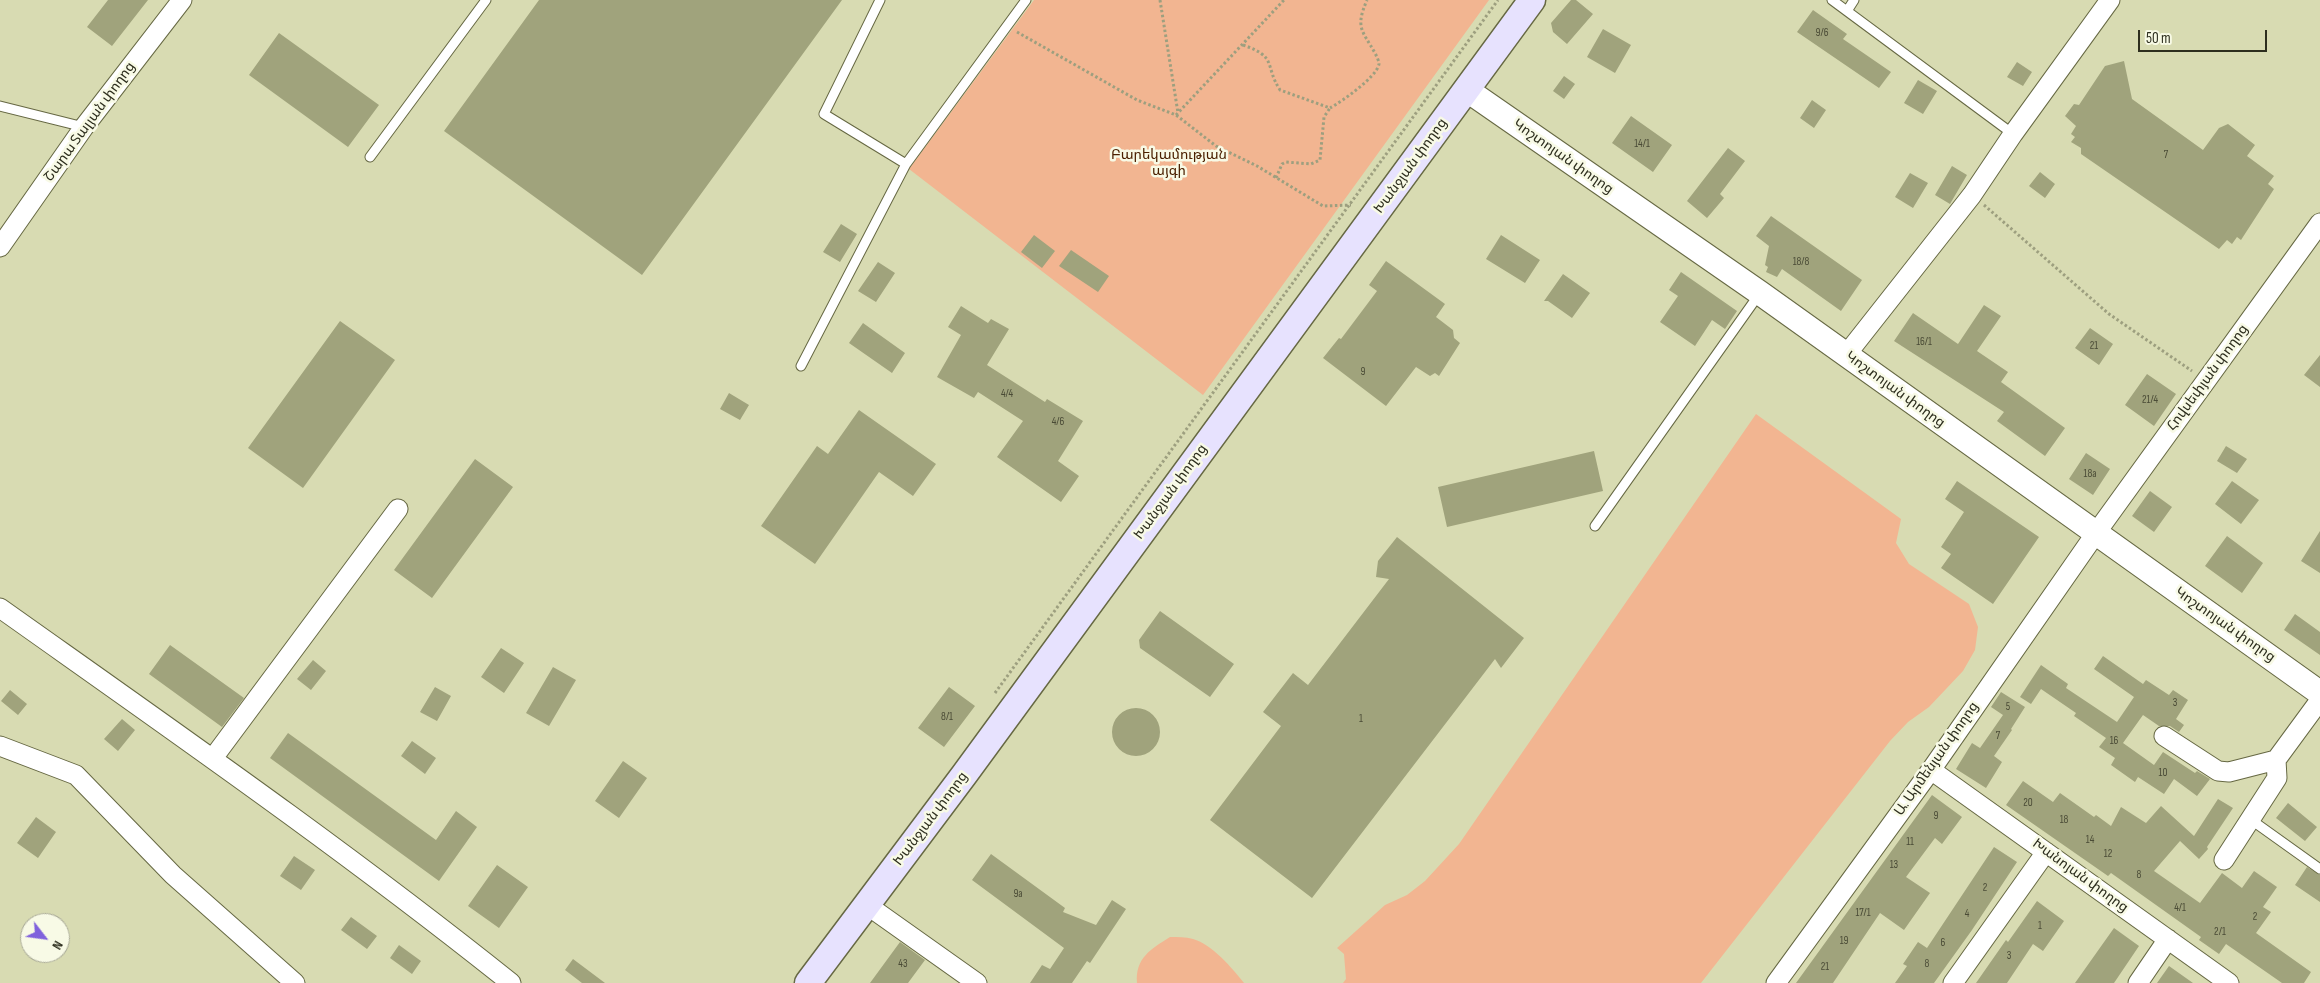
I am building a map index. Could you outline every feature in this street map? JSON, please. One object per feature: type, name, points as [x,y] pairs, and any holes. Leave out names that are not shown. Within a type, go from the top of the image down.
[{"type":"main road","name":"Խանջյան փողոց","points":[[808,983],[1532,0]]},
{"type":"street","name":"Շարա Տալյան փողոց","points":[[0,247],[84,128],[182,0]]},
{"type":"street","points":[[1846,355],[1972,195],[2013,134],[2110,0]]},
{"type":"street","name":"Կոշտոյան փողոց","points":[[1467,90],[1760,293],[2320,693]]},
{"type":"street","name":"Հովսեփյան փողոց","points":[[2096,533],[2320,223]]},
{"type":"street","points":[[213,758],[398,509]]},
{"type":"street","name":"Ա. Արմենյան փողոց","points":[[1776,983],[1931,770],[2096,533]]},
{"type":"street","points":[[0,608],[213,758],[414,905],[511,983]]},
{"type":"street","points":[[2164,736],[2218,771],[2229,772],[2276,760],[2320,700]]},
{"type":"street","points":[[0,746],[76,775],[174,875],[295,983]]},
{"type":"street","points":[[2224,860],[2277,778],[2276,760]]},
{"type":"street","name":"Խանոյան փողոց","points":[[1931,770],[2229,983]]},
{"type":"street","points":[[1953,983],[2046,852]]},
{"type":"street","points":[[867,905],[977,983]]},
{"type":"street","points":[[2138,983],[2168,940]]},
{"type":"lane","points":[[370,157],[486,0]]},
{"type":"lane","points":[[880,0],[824,114],[906,164]]},
{"type":"lane","points":[[801,366],[906,164],[1026,0]]},
{"type":"lane","points":[[1832,0],[2013,134]]},
{"type":"lane","points":[[1847,11],[1854,0]]},
{"type":"lane","points":[[0,106],[84,128]]},
{"type":"lane","points":[[1596,526],[1760,293]]},
{"type":"lane","points":[[2250,819],[2320,869]]},
{"type":"path","points":[[1160,0],[1177,114]]},
{"type":"path","points":[[1177,114],[1284,0]]},
{"type":"path","points":[[1276,178],[1282,164],[1286,162],[1311,164],[1320,160],[1324,117],[1330,108],[1338,104],[1366,81],[1379,65],[1378,59],[1360,29],[1361,13],[1367,0]]},
{"type":"path","points":[[994,694],[1498,0]]},
{"type":"path","points":[[1006,25],[1103,82],[1138,100],[1177,114],[1216,146],[1323,206],[1350,204],[1373,218]]},
{"type":"path","points":[[1243,45],[1260,50],[1268,58],[1280,90],[1330,108]]},
{"type":"path","points":[[1972,195],[2109,314],[2207,381]]},
{"type":"green space","name":"Բարեկամության այգի","points":[[1034,0],[1489,0],[1203,395],[909,169]]},
{"type":"green space","points":[[1756,414],[1901,519],[1896,543],[1909,564],[1969,604],[1978,627],[1975,650],[1963,671],[1929,707],[1908,722],[1890,741],[1701,983],[1343,983],[1346,979],[1344,954],[1337,948],[1385,905],[1407,895],[1425,881],[1459,844]]},
{"type":"green space","points":[[1170,937],[1190,938],[1207,946],[1234,970],[1244,983],[1137,983],[1139,967],[1146,955]]},
{"type":"building","points":[[108,0],[148,0],[112,46],[87,27]]},
{"type":"building","points":[[539,0],[842,0],[642,275],[444,131]]},
{"type":"building","points":[[1571,0],[1576,0],[1593,14],[1567,44],[1553,32],[1551,23]]},
{"type":"building","points":[[1813,10],[1847,34],[1843,39],[1891,72],[1879,88],[1797,32]]},
{"type":"building","points":[[1603,29],[1631,45],[1615,73],[1587,57]]},
{"type":"building","points":[[279,33],[379,105],[348,147],[249,75]]},
{"type":"building","points":[[2124,61],[2132,99],[2203,150],[2219,128],[2228,124],[2255,145],[2247,156],[2274,176],[2268,184],[2274,189],[2241,240],[2237,237],[2232,244],[2227,240],[2219,249],[2081,154],[2081,148],[2071,142],[2075,137],[2071,134],[2076,126],[2065,116],[2074,104],[2079,105],[2105,66]]},
{"type":"building","points":[[2017,62],[2032,72],[2023,86],[2007,77]]},
{"type":"building","points":[[1564,76],[1575,84],[1564,99],[1553,91]]},
{"type":"building","points":[[1918,80],[1937,91],[1923,114],[1904,103]]},
{"type":"building","points":[[1812,100],[1826,110],[1814,128],[1800,118]]},
{"type":"building","points":[[1631,116],[1672,145],[1653,172],[1612,143]]},
{"type":"building","points":[[1728,148],[1745,161],[1720,194],[1724,198],[1707,218],[1687,201]]},
{"type":"building","points":[[1952,166],[1967,175],[1950,204],[1935,195]]},
{"type":"building","points":[[2040,172],[2055,184],[2045,198],[2029,186]]},
{"type":"building","points":[[1910,173],[1928,183],[1913,208],[1895,197]]},
{"type":"building","points":[[1771,216],[1862,280],[1841,311],[1782,269],[1777,277],[1766,272],[1768,267],[1765,265],[1769,246],[1756,236]]},
{"type":"building","points":[[841,224],[857,234],[840,262],[823,252]]},
{"type":"building","points":[[1034,235],[1055,251],[1042,268],[1021,252]]},
{"type":"building","points":[[1501,235],[1540,260],[1525,283],[1486,259]]},
{"type":"building","points":[[1071,250],[1109,276],[1098,292],[1059,266]]},
{"type":"building","points":[[1386,261],[1445,304],[1436,317],[1453,330],[1454,338],[1460,343],[1439,376],[1435,373],[1430,376],[1416,367],[1386,406],[1323,358],[1339,338],[1341,339],[1377,291],[1369,285]]},
{"type":"building","points":[[878,262],[895,273],[876,302],[858,291]]},
{"type":"building","points":[[1681,272],[1737,311],[1725,329],[1712,320],[1695,346],[1660,322],[1678,296],[1669,290]]},
{"type":"building","points":[[1563,274],[1590,293],[1572,318],[1548,301],[1544,301]]},
{"type":"building","points":[[1984,305],[2001,316],[1977,351],[2008,372],[2001,382],[2065,428],[2045,456],[1997,421],[2004,412],[1894,341],[1913,313],[1958,344]]},
{"type":"building","points":[[961,306],[988,323],[991,319],[1009,329],[987,365],[1045,402],[1047,399],[1083,421],[1058,461],[1079,476],[1061,502],[997,457],[1023,421],[978,392],[974,398],[937,377],[961,335],[948,327]]},
{"type":"building","points":[[340,321],[395,360],[303,488],[248,448]]},
{"type":"building","points":[[863,323],[905,353],[892,373],[849,343]]},
{"type":"building","points":[[2090,328],[2113,344],[2099,365],[2075,348]]},
{"type":"building","points":[[2320,355],[2320,387],[2304,375]]},
{"type":"building","points":[[2147,374],[2176,394],[2154,426],[2125,405]]},
{"type":"building","points":[[729,393],[749,405],[740,420],[720,409]]},
{"type":"building","points":[[859,410],[936,464],[913,496],[879,472],[815,564],[761,526],[817,446],[828,454]]},
{"type":"building","points":[[2226,446],[2247,459],[2237,473],[2217,461]]},
{"type":"building","points":[[1594,451],[1603,491],[1447,527],[1438,487]]},
{"type":"building","points":[[2086,453],[2110,469],[2093,495],[2069,479]]},
{"type":"building","points":[[475,459],[513,487],[432,598],[394,570]]},
{"type":"building","points":[[1957,481],[2039,537],[1993,604],[1941,568],[1951,554],[1941,547],[1964,512],[1945,499]]},
{"type":"building","points":[[2232,481],[2259,500],[2241,524],[2215,504]]},
{"type":"building","points":[[2150,491],[2172,507],[2154,532],[2132,516]]},
{"type":"building","points":[[2320,531],[2320,573],[2301,561]]},
{"type":"building","points":[[2227,536],[2263,563],[2242,593],[2205,566]]},
{"type":"building","points":[[1397,537],[1524,638],[1501,668],[1495,659],[1312,898],[1210,820],[1281,726],[1263,712],[1293,673],[1308,685],[1389,579],[1376,577],[1378,561]]},
{"type":"building","points":[[1160,611],[1234,664],[1210,697],[1140,648],[1139,640]]},
{"type":"building","points":[[2295,614],[2320,632],[2320,655],[2284,630]]},
{"type":"building","points":[[170,645],[244,698],[222,727],[149,674]]},
{"type":"building","points":[[501,648],[524,663],[504,693],[481,677]]},
{"type":"building","points":[[2103,656],[2143,684],[2146,680],[2169,695],[2173,690],[2188,700],[2176,719],[2184,725],[2179,732],[2170,726],[2159,726],[2143,715],[2123,743],[2154,765],[2163,752],[2195,773],[2197,771],[2210,779],[2197,796],[2174,779],[2164,794],[2138,777],[2135,782],[2111,765],[2115,758],[2099,747],[2106,738],[2074,716],[2076,713],[2041,689],[2031,704],[2020,697],[2041,665],[2068,684],[2066,688],[2117,722],[2134,697],[2094,669]]},
{"type":"building","points":[[313,660],[326,671],[311,690],[297,679]]},
{"type":"building","points":[[553,667],[576,680],[549,726],[526,713]]},
{"type":"building","points":[[435,687],[451,696],[437,721],[420,712]]},
{"type":"building","points":[[949,687],[975,706],[944,747],[918,728]]},
{"type":"building","points":[[10,690],[27,704],[18,715],[1,701]]},
{"type":"building","points":[[2001,692],[2025,707],[1994,756],[2002,762],[1986,788],[1956,769],[1972,743],[1980,748],[2003,715],[1991,707]]},
{"type":"building","points":[[1131,708],[1141,708],[1153,715],[1160,727],[1160,737],[1153,749],[1141,756],[1131,756],[1123,752],[1116,745],[1112,737],[1112,727],[1116,719],[1123,712]]},
{"type":"building","points":[[122,719],[135,730],[118,751],[104,739]]},
{"type":"building","points":[[288,733],[436,840],[456,811],[477,827],[439,881],[270,758]]},
{"type":"building","points":[[412,741],[436,758],[425,774],[401,756]]},
{"type":"building","points":[[623,761],[647,778],[619,818],[595,801]]},
{"type":"building","points":[[2023,781],[2053,802],[2060,793],[2094,817],[2096,815],[2111,826],[2121,807],[2146,823],[2161,806],[2194,836],[2218,799],[2233,808],[2207,847],[2208,849],[2199,859],[2180,841],[2154,871],[2200,903],[2222,873],[2242,888],[2254,871],[2277,887],[2263,907],[2271,912],[2256,933],[2311,972],[2304,983],[2282,983],[2226,944],[2219,954],[2199,940],[2201,937],[2111,873],[2108,876],[2006,805]]},
{"type":"building","points":[[1932,795],[1962,817],[1942,844],[1935,838],[1906,877],[1930,893],[1904,930],[1880,913],[1833,983],[1796,983]]},
{"type":"building","points":[[2288,803],[2317,827],[2305,841],[2276,818]]},
{"type":"building","points":[[36,817],[56,832],[38,858],[17,843]]},
{"type":"building","points":[[1994,847],[2017,862],[1934,983],[1895,983],[1907,966],[1903,964],[1918,942],[1927,948]]},
{"type":"building","points":[[991,854],[1065,908],[1063,912],[1096,925],[1112,900],[1126,909],[1090,963],[1087,961],[1072,983],[1030,983],[1042,965],[1050,969],[1064,948],[972,880]]},
{"type":"building","points":[[294,856],[315,870],[301,890],[280,876]]},
{"type":"building","points":[[497,865],[528,887],[499,928],[468,906]]},
{"type":"building","points":[[2307,867],[2320,875],[2320,902],[2295,885]]},
{"type":"building","points":[[2037,901],[2064,921],[2043,951],[2033,944],[2007,983],[1976,983],[2006,940],[2008,942]]},
{"type":"building","points":[[351,917],[377,936],[367,949],[341,930]]},
{"type":"building","points":[[2114,928],[2139,946],[2114,983],[2075,983]]},
{"type":"building","points":[[900,942],[925,960],[908,983],[870,983]]},
{"type":"building","points":[[399,945],[421,961],[412,974],[390,958]]},
{"type":"building","points":[[573,959],[605,983],[582,983],[565,970]]},
{"type":"building","points":[[2169,966],[2193,983],[2157,983]]}]
